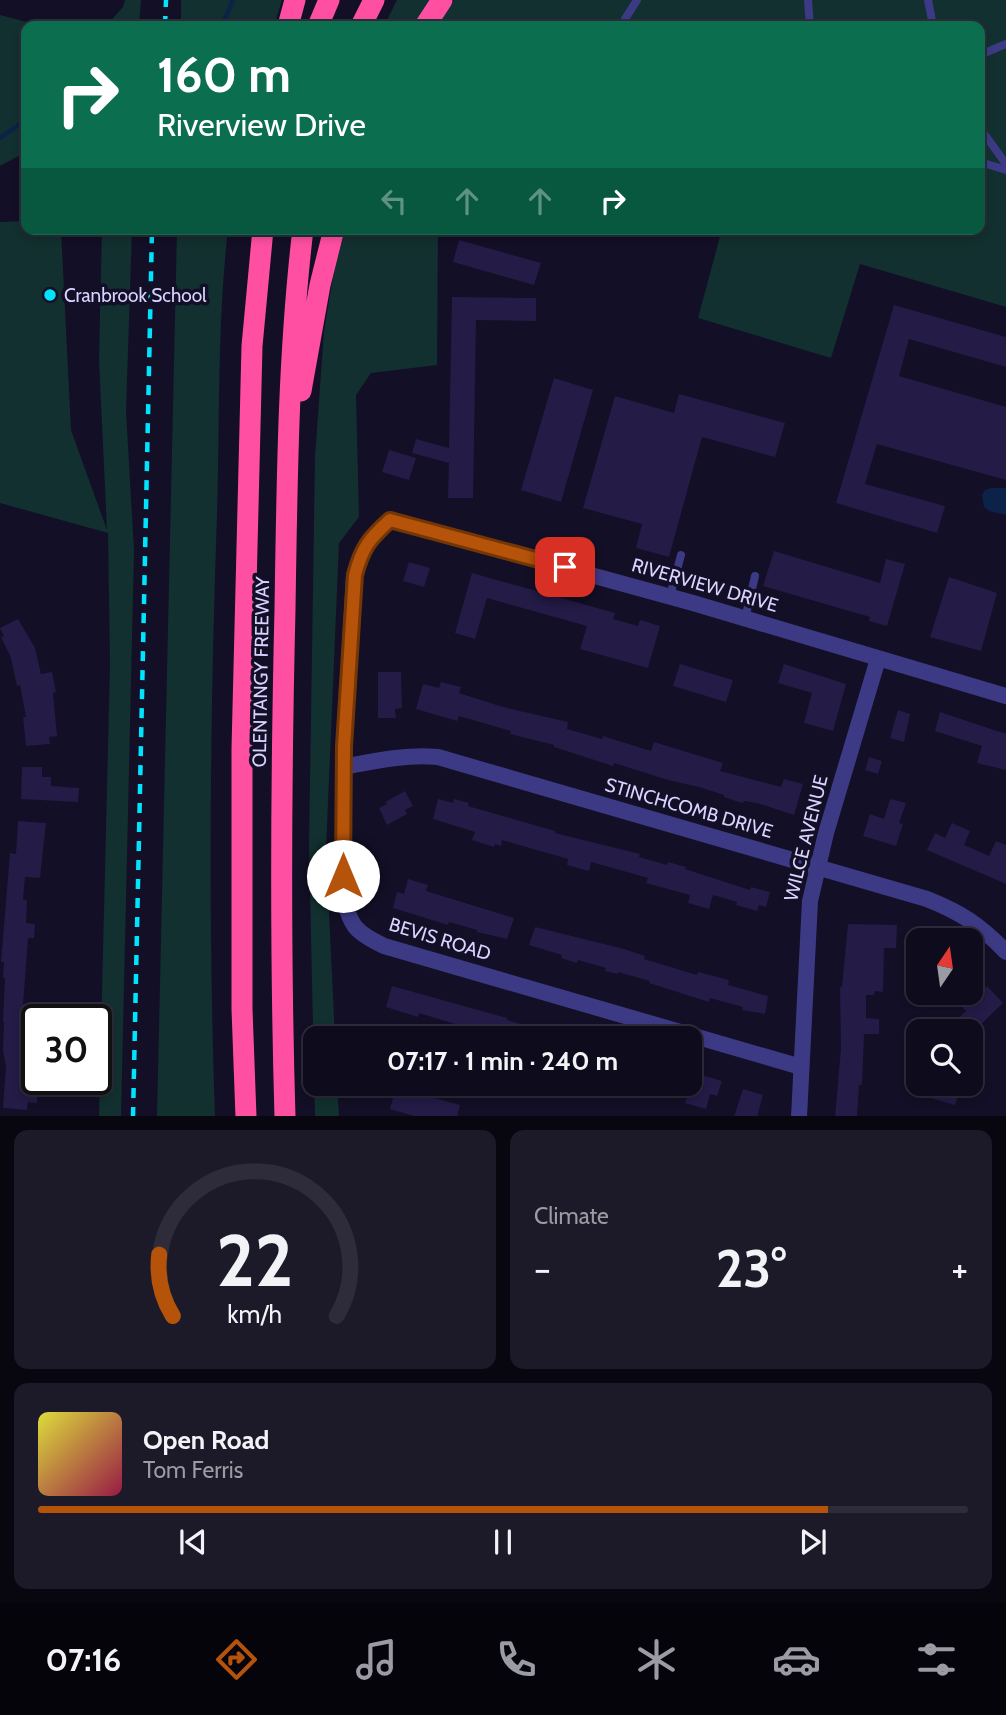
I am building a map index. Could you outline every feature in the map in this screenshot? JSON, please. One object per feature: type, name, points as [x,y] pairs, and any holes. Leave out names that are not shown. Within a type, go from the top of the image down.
[{"type":"highway","points":[[289,21],[295,0]]},
{"type":"highway","points":[[320,21],[329,0]]},
{"type":"highway","points":[[364,21],[374,0]]},
{"type":"highway","points":[[428,21],[442,0]]},
{"type":"highway","points":[[249,235],[252,346]]},
{"type":"highway","name":"OLENTANGY FREEWAY","points":[[246,1116],[242,1009],[242,763],[252,346],[262,235]]},
{"type":"highway","name":"OLENTANGY FREEWAY","points":[[285,1116],[282,764],[287,504],[291,349],[302,235]]},
{"type":"highway","points":[[287,504],[310,336],[333,235]]},
{"type":"street","name":"RIVERVIEW DRIVE","points":[[390,520],[745,618],[1006,696]]},
{"type":"street","name":"BEVIS ROAD","points":[[390,520],[361,552],[355,575],[343,767],[343,895],[348,918],[363,936],[384,946],[801,1067]]},
{"type":"street","name":"WILCE AVENUE","points":[[799,1116],[809,909],[817,867],[878,659]]},
{"type":"street","name":"STINCHCOMB DRIVE","points":[[343,767],[392,757],[438,757],[927,899],[957,911],[1005,950]]},
{"type":"lane","points":[[625,21],[638,0]]},
{"type":"lane","points":[[808,0],[810,21]]},
{"type":"lane","points":[[928,0],[932,21]]},
{"type":"lane","points":[[985,53],[1006,44]]},
{"type":"lane","points":[[985,135],[1006,164]]},
{"type":"lane","points":[[985,164],[1006,170]]},
{"type":"lane","points":[[670,597],[681,555]]},
{"type":"lane","points":[[745,618],[755,576]]},
{"type":"green space","points":[[125,0],[141,0],[139,21],[110,21],[123,7]]},
{"type":"green space","points":[[181,0],[282,0],[276,21],[181,21]]},
{"type":"green space","points":[[397,0],[432,0],[418,21],[386,21]]},
{"type":"green space","points":[[454,0],[1006,0],[1006,307],[860,264],[831,358],[698,318],[720,235],[985,235],[985,21],[439,21]]},
{"type":"green space","points":[[0,15],[23,21],[21,155],[0,166]]},
{"type":"green space","points":[[21,221],[21,235],[61,235],[71,430],[107,530],[99,360],[102,235],[132,235],[126,411],[134,551],[121,1116],[99,1116],[100,1095],[112,1095],[112,1004],[102,1004],[110,665],[108,533],[0,503],[0,222]]},
{"type":"green space","points":[[177,235],[227,235],[220,336],[211,740],[211,966],[215,1116],[157,1116]]},
{"type":"green space","points":[[343,235],[438,235],[437,365],[371,373],[356,395],[359,517],[339,543],[326,850],[334,1026],[313,1026],[309,847],[315,457],[324,331],[334,271]]},
{"type":"green space","points":[[315,1096],[338,1096],[339,1116],[315,1116]]},
{"type":"water","points":[[1006,488],[1006,515],[984,507],[982,495],[985,490]]},
{"type":"building","points":[[459,240],[541,263],[534,285],[453,262]]},
{"type":"building","points":[[452,297],[536,298],[536,321],[476,320],[473,498],[448,498],[449,463],[412,453],[416,439],[449,448]]},
{"type":"building","points":[[894,305],[1006,337],[1006,367],[909,339],[899,376],[1006,407],[1006,480],[877,444],[865,484],[945,506],[937,533],[836,503]]},
{"type":"building","points":[[554,378],[593,390],[561,502],[521,490]]},
{"type":"building","points":[[679,394],[785,423],[775,457],[702,437],[669,557],[636,548],[642,524],[583,508],[615,396],[674,413]]},
{"type":"building","points":[[389,450],[416,458],[409,480],[382,472]]},
{"type":"building","points":[[774,551],[880,583],[886,559],[905,564],[887,626],[869,621],[870,617],[763,586]]},
{"type":"building","points":[[409,562],[430,568],[424,587],[403,581]]},
{"type":"building","points":[[472,573],[615,613],[613,619],[638,626],[640,620],[660,626],[648,668],[580,649],[587,626],[487,598],[475,639],[455,633]]},
{"type":"building","points":[[949,577],[997,593],[981,651],[930,637]]},
{"type":"building","points":[[18,619],[35,648],[41,674],[52,672],[56,692],[53,693],[57,736],[49,737],[50,744],[26,746],[23,717],[26,717],[20,685],[17,686],[11,658],[1,637],[4,636],[0,628]]},
{"type":"building","points":[[680,664],[733,680],[726,702],[673,686]]},
{"type":"building","points":[[784,664],[846,684],[833,731],[804,723],[812,693],[778,683]]},
{"type":"building","points":[[378,672],[401,672],[402,708],[395,709],[396,718],[378,718]]},
{"type":"building","points":[[441,682],[461,687],[459,693],[503,707],[568,722],[567,729],[602,739],[603,736],[651,751],[654,742],[723,763],[720,771],[781,787],[784,779],[803,784],[794,815],[757,803],[742,803],[699,787],[614,763],[613,766],[459,716],[457,721],[416,709],[423,684],[439,688]]},
{"type":"building","points":[[898,710],[910,714],[904,742],[890,738]]},
{"type":"building","points":[[940,712],[1006,734],[1006,770],[977,763],[982,746],[935,731]]},
{"type":"building","points":[[869,757],[882,761],[878,774],[865,770]]},
{"type":"building","points":[[22,767],[42,767],[42,777],[51,777],[51,786],[79,788],[78,802],[21,799]]},
{"type":"building","points":[[405,791],[413,806],[405,810],[407,814],[387,825],[379,808]]},
{"type":"building","points":[[438,799],[469,803],[468,806],[555,833],[640,854],[639,857],[667,865],[668,862],[686,867],[685,869],[750,890],[751,887],[770,892],[766,907],[759,905],[757,911],[713,895],[709,909],[688,903],[690,895],[646,883],[648,878],[591,862],[589,871],[567,865],[568,859],[502,840],[501,846],[495,844],[494,847],[472,840],[475,832],[433,819]]},
{"type":"building","points":[[890,799],[906,803],[899,823],[903,824],[896,846],[863,836],[870,814],[884,819]]},
{"type":"building","points":[[18,821],[46,823],[40,878],[25,877],[23,900],[27,900],[26,923],[35,924],[34,938],[28,938],[23,1004],[21,1004],[21,1095],[37,1095],[37,1103],[28,1102],[27,1110],[3,1108],[6,1067],[3,1050],[5,978],[4,962],[1,962],[10,853],[16,854]]},
{"type":"building","points":[[952,823],[970,831],[964,845],[989,856],[996,841],[1006,845],[1006,884],[927,850],[935,833],[945,838]]},
{"type":"building","points":[[408,879],[428,885],[426,891],[514,918],[507,939],[393,908],[397,892],[404,894]]},
{"type":"building","points":[[848,924],[897,925],[896,948],[884,948],[883,992],[875,991],[874,995],[866,995],[866,1018],[879,1019],[879,1034],[864,1034],[862,1085],[859,1085],[857,1116],[835,1116],[841,1048],[842,987]]},
{"type":"building","points":[[535,927],[624,949],[645,956],[644,959],[697,975],[698,972],[729,980],[728,985],[768,996],[765,1014],[742,1010],[743,1007],[710,998],[709,1002],[649,983],[650,981],[605,971],[606,968],[578,960],[577,963],[561,958],[562,955],[529,945]]},
{"type":"building","points":[[392,986],[527,1026],[462,1026],[419,1013],[418,1017],[386,1007]]},
{"type":"building","points":[[987,986],[1003,1003],[983,1022],[983,1019],[957,1019],[966,1011],[960,1005],[984,1004],[984,989]]},
{"type":"building","points":[[702,1075],[722,1081],[717,1096],[710,1094],[706,1109],[685,1103],[688,1096],[702,1096]]},
{"type":"building","points":[[743,1089],[763,1095],[757,1116],[734,1116]]},
{"type":"building","points":[[394,1096],[427,1096],[460,1105],[457,1116],[414,1116],[390,1109]]},
{"type":"building","points":[[924,1096],[958,1096],[955,1105]]},
{"type":"waterway","points":[[224,21],[233,0]]},
{"type":"waterway","points":[[0,138],[21,123]]},
{"type":"railway","points":[[165,21],[166,0]]},
{"type":"railway","points":[[133,1116],[152,235]]},
{"type":"place","name":"Cranbrook School","points":[[50,295]]},
{"type":"route","points":[[343,876],[343,767],[349,651],[355,575],[361,552],[390,520],[565,567]]}]
